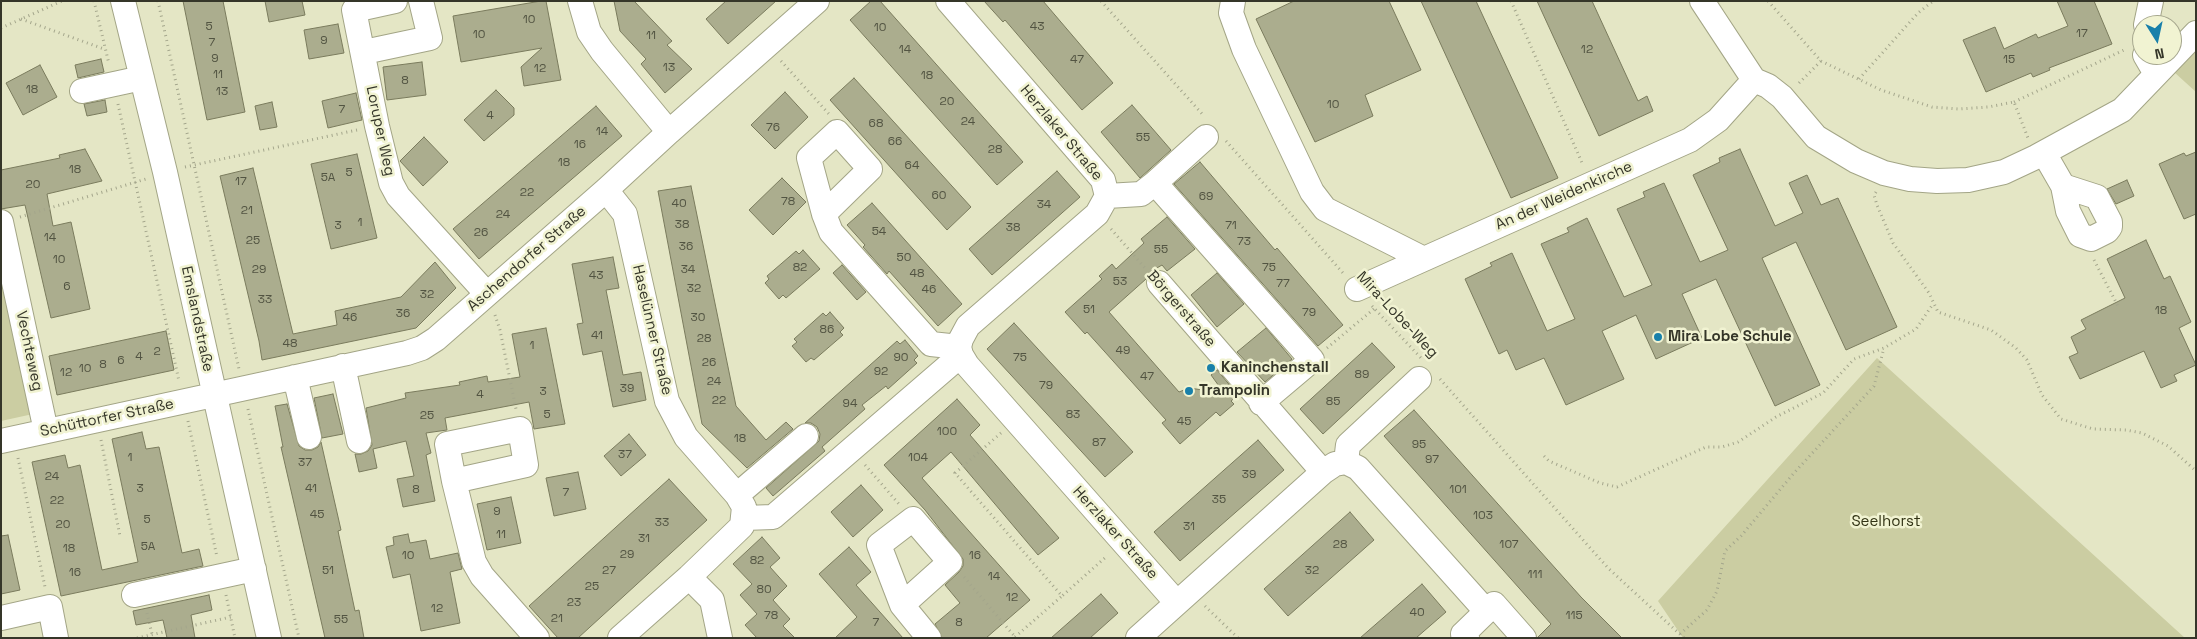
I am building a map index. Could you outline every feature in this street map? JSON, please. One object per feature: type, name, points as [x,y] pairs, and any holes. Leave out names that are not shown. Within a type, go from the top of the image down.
[{"type":"street","name":"Emslandstraße","points":[[123,1],[165,172],[268,638]]},
{"type":"street","name":"Loruper Weg","points":[[395,1],[354,10],[364,52],[377,126],[391,184],[398,196],[487,294]]},
{"type":"street","points":[[364,52],[430,38],[421,1]]},
{"type":"street","points":[[580,1],[589,32],[602,51],[669,132],[817,1]]},
{"type":"street","name":"Herzlaker Straße","points":[[948,1],[1103,180],[1102,205]]},
{"type":"street","points":[[1233,1],[1231,14],[1244,49],[1312,192],[1325,209],[1424,259]]},
{"type":"street","points":[[1702,1],[1754,80],[1768,86],[1782,97],[1816,137],[1856,161],[1884,173],[1910,179],[1937,181],[1968,180],[2004,172],[2040,155],[2122,110],[2141,65]]},
{"type":"street","points":[[2148,15],[2151,1]]},
{"type":"street","points":[[2182,40],[2196,33]]},
{"type":"street","points":[[82,91],[142,78]]},
{"type":"street","name":"An der Weidenkirche","points":[[1358,289],[1690,140],[1718,120],[1754,80]]},
{"type":"street","name":"Aschendorfer Straße","points":[[213,394],[407,353],[422,348],[436,339],[606,190],[669,132]]},
{"type":"street","points":[[824,214],[870,169],[837,132],[809,158],[824,214],[831,232],[931,344],[960,351]]},
{"type":"street","points":[[620,638],[689,577],[742,526],[744,518],[773,517],[851,450],[960,351],[961,339],[968,326],[1102,205],[1141,194],[1212,132]]},
{"type":"street","points":[[2040,155],[2063,186],[2068,211],[2080,235],[2091,240],[2107,231],[2110,222],[2097,197],[2063,186]]},
{"type":"street","points":[[1155,183],[1312,360],[1262,403]]},
{"type":"street","name":"Haselünner Straße","points":[[606,190],[625,214],[667,401],[686,437],[737,495],[744,507],[744,518]]},
{"type":"street","name":"Vechteweg","points":[[2,222],[7,273],[46,431]]},
{"type":"street","name":"Börgerstraße","points":[[1159,283],[1323,472]]},
{"type":"street","name":"Herzlaker Straße","points":[[960,351],[967,365],[1122,542],[1184,597]]},
{"type":"street","points":[[343,366],[359,441]]},
{"type":"street","points":[[1346,462],[1348,445],[1427,372]]},
{"type":"street","points":[[295,377],[309,436]]},
{"type":"street","name":"Schüttorfer Straße","points":[[8,440],[213,394]]},
{"type":"street","points":[[454,480],[526,466],[520,429],[447,444],[454,480],[474,562],[482,576],[538,638]]},
{"type":"street","points":[[737,495],[806,436]]},
{"type":"street","points":[[1138,638],[1323,472],[1335,464],[1346,462],[1358,468],[1486,611]]},
{"type":"street","points":[[902,605],[950,562],[913,519],[879,545],[902,605],[929,638]]},
{"type":"street","points":[[134,594],[254,569]]},
{"type":"street","points":[[689,577],[712,600],[720,638]]},
{"type":"street","points":[[1467,638],[1463,634],[1494,604],[1524,638]]},
{"type":"street","points":[[1,618],[50,607],[56,638]]},
{"type":"path","points":[[1,28],[62,1]]},
{"type":"path","points":[[94,1],[137,183],[235,638]]},
{"type":"path","points":[[158,1],[299,638]]},
{"type":"path","name":"Mira-Lobe-Weg","points":[[1100,1],[1212,132],[1375,308],[1427,372],[1608,568],[1684,638]]},
{"type":"path","points":[[1511,1],[1592,184]]},
{"type":"path","points":[[1768,1],[1821,60],[1881,90],[1932,107],[1988,108],[2014,102],[2132,63]]},
{"type":"path","points":[[1859,79],[1918,13],[1933,1]]},
{"type":"path","points":[[21,19],[105,49]]},
{"type":"path","points":[[767,46],[832,118],[837,132]]},
{"type":"path","points":[[1782,97],[1821,60]]},
{"type":"path","points":[[2014,102],[2040,155]]},
{"type":"path","points":[[2,222],[137,183],[165,172],[377,126]]},
{"type":"path","points":[[1884,173],[1874,195],[1877,205],[1893,243],[1925,286],[1938,312],[1991,330],[2016,348],[2026,360],[2042,395],[2061,419],[2093,429],[2126,430],[2142,433],[2168,446],[2196,471]]},
{"type":"path","name":"Börgerstraße","points":[[1102,205],[1159,283]]},
{"type":"path","points":[[2086,238],[2087,246],[2119,308]]},
{"type":"path","points":[[487,294],[500,330],[520,429]]},
{"type":"path","points":[[1544,456],[1549,461],[1600,483],[1617,487],[1706,447],[1722,447],[1738,442],[1776,417],[1823,393],[1854,359],[1884,348],[1916,329],[1933,304]]},
{"type":"path","points":[[1312,360],[1375,308]]},
{"type":"path","points":[[1680,634],[1707,610],[1717,591],[1725,551],[1741,536],[1794,473],[1874,386],[1884,348]]},
{"type":"path","points":[[97,420],[120,536]]},
{"type":"path","points":[[1016,420],[955,473],[1062,596]]},
{"type":"path","points":[[8,440],[50,607]]},
{"type":"path","points":[[851,450],[913,519]]},
{"type":"path","points":[[950,562],[1015,637],[1122,542]]},
{"type":"path","points":[[1184,597],[1238,638]]},
{"type":"path","points":[[137,638],[231,617]]},
{"type":"green space","points":[[2196,48],[2196,92],[2174,72]]},
{"type":"green space","points":[[6,283],[33,414],[1,421],[1,284]]},
{"type":"green space","name":"Seelhorst","points":[[1877,358],[2185,638],[1683,638],[1658,601]]},
{"type":"building","points":[[183,1],[223,1],[245,112],[207,120]]},
{"type":"building","points":[[265,1],[302,1],[305,15],[269,22]]},
{"type":"building","points":[[546,1],[561,80],[524,86],[521,67],[542,48],[461,62],[453,16]]},
{"type":"building","points":[[614,1],[634,1],[672,41],[667,45],[692,69],[665,93],[641,64],[646,59],[620,31]]},
{"type":"building","points":[[726,1],[776,1],[728,44],[706,19]]},
{"type":"building","points":[[871,1],[880,1],[1023,162],[997,185],[850,20]]},
{"type":"building","points":[[984,1],[1043,1],[1113,83],[1082,110],[1005,20],[1003,22]]},
{"type":"building","points":[[1294,1],[1389,1],[1421,70],[1365,95],[1373,116],[1315,142],[1256,19]]},
{"type":"building","points":[[1421,1],[1476,1],[1558,178],[1511,198]]},
{"type":"building","points":[[1537,1],[1592,1],[1638,101],[1647,96],[1653,111],[1599,136]]},
{"type":"building","points":[[2057,1],[2094,1],[2112,44],[2049,68],[2050,70],[2033,77],[2031,73],[1986,92],[1963,40],[1995,27],[2004,49],[2036,34],[2038,38],[2068,26]]},
{"type":"building","points":[[338,24],[344,53],[309,59],[304,30]]},
{"type":"building","points":[[101,59],[104,72],[78,78],[75,65]]},
{"type":"building","points":[[422,62],[426,95],[387,100],[383,67]]},
{"type":"building","points":[[40,65],[57,97],[23,115],[6,83]]},
{"type":"building","points":[[854,78],[971,207],[947,230],[830,100]]},
{"type":"building","points":[[496,90],[514,108],[514,115],[484,141],[464,120]]},
{"type":"building","points":[[785,92],[808,117],[775,149],[751,125]]},
{"type":"building","points":[[356,93],[362,120],[328,128],[322,101]]},
{"type":"building","points":[[105,100],[107,112],[87,116],[84,104]]},
{"type":"building","points":[[272,102],[277,127],[260,130],[255,106]]},
{"type":"building","points":[[1132,105],[1171,150],[1140,178],[1101,132]]},
{"type":"building","points":[[596,106],[622,136],[479,259],[453,229]]},
{"type":"building","points":[[424,137],[448,162],[423,186],[400,161]]},
{"type":"building","points":[[85,149],[102,181],[47,194],[53,226],[71,222],[90,309],[51,318],[25,205],[1,209],[1,170],[60,158],[59,155]]},
{"type":"building","points":[[1740,149],[1775,226],[1803,213],[1789,183],[1807,175],[1821,205],[1838,198],[1897,327],[1846,350],[1796,242],[1762,258],[1820,385],[1775,406],[1716,279],[1682,294],[1702,338],[1656,359],[1636,315],[1602,331],[1624,379],[1566,405],[1544,358],[1516,370],[1507,350],[1499,354],[1465,279],[1492,266],[1490,263],[1512,253],[1547,331],[1575,319],[1541,244],[1569,232],[1567,228],[1587,218],[1624,297],[1652,285],[1617,209],[1645,197],[1643,192],[1664,183],[1700,262],[1728,250],[1693,175],[1720,162],[1719,158]]},
{"type":"building","points":[[2196,152],[2196,214],[2184,219],[2159,164],[2184,153],[2186,156]]},
{"type":"building","points":[[357,154],[377,238],[331,249],[311,164]]},
{"type":"building","points":[[1200,162],[1275,250],[1277,248],[1343,325],[1318,346],[1174,184]]},
{"type":"building","points":[[253,168],[293,334],[337,325],[335,311],[401,297],[435,262],[456,288],[416,328],[262,360],[220,176]]},
{"type":"building","points":[[1057,171],[1080,197],[992,275],[969,249]]},
{"type":"building","points":[[782,178],[806,202],[773,235],[749,210]]},
{"type":"building","points":[[2127,180],[2134,196],[2116,204],[2107,189]]},
{"type":"building","points":[[691,186],[736,406],[766,440],[786,422],[793,429],[747,468],[702,424],[658,191]]},
{"type":"building","points":[[872,203],[962,304],[938,326],[889,271],[887,274],[863,247],[865,245],[847,225]]},
{"type":"building","points":[[1167,217],[1195,249],[1167,271],[1162,265],[1150,272],[1146,279],[1109,312],[1179,392],[1189,388],[1224,393],[1211,375],[1217,370],[1238,395],[1231,401],[1234,404],[1220,416],[1216,412],[1180,444],[1162,423],[1166,420],[1087,332],[1085,334],[1065,312],[1102,279],[1099,276],[1112,264],[1116,269],[1144,243],[1141,239]]},
{"type":"building","points":[[2146,240],[2164,279],[2170,276],[2191,322],[2179,328],[2196,365],[2174,375],[2177,381],[2161,388],[2144,351],[2080,379],[2069,357],[2078,353],[2071,337],[2086,329],[2081,320],[2125,298],[2107,259]]},
{"type":"building","points":[[803,250],[820,269],[786,298],[783,295],[779,299],[765,283],[769,279],[767,276],[796,251],[799,254]]},
{"type":"building","points":[[613,257],[619,288],[606,290],[623,375],[641,372],[646,400],[613,407],[602,351],[583,355],[577,324],[583,323],[572,264]]},
{"type":"building","points":[[842,265],[866,292],[857,300],[833,273]]},
{"type":"building","points":[[1217,273],[1244,304],[1217,327],[1191,295]]},
{"type":"building","points":[[830,312],[844,328],[840,332],[843,335],[814,360],[811,358],[806,362],[792,346],[797,342],[794,339],[823,313],[826,316]]},
{"type":"building","points":[[1014,323],[1133,452],[1105,477],[987,349]]},
{"type":"building","points":[[546,328],[565,424],[534,429],[529,402],[445,418],[447,430],[426,433],[431,453],[426,455],[435,501],[403,507],[397,479],[414,476],[406,441],[373,449],[377,468],[359,472],[355,454],[368,451],[372,445],[366,408],[406,398],[405,393],[460,385],[459,382],[487,376],[488,382],[520,377],[512,334]]},
{"type":"building","points":[[1266,328],[1292,359],[1265,382],[1237,352]]},
{"type":"building","points":[[166,331],[174,370],[57,395],[49,356]]},
{"type":"building","points":[[905,340],[918,356],[914,360],[917,363],[888,389],[886,386],[862,405],[865,409],[822,447],[825,451],[773,496],[766,488],[819,441],[820,434],[817,427],[811,423],[805,423],[897,341],[900,344]]},
{"type":"building","points":[[1372,343],[1395,367],[1323,434],[1300,409]]},
{"type":"building","points":[[333,394],[343,434],[322,438],[314,398]]},
{"type":"building","points":[[957,399],[980,425],[970,435],[1059,538],[1038,555],[951,452],[922,478],[1030,600],[986,638],[942,638],[935,624],[960,603],[945,585],[959,572],[963,566],[963,559],[925,510],[884,465]]},
{"type":"building","points":[[287,404],[299,446],[305,450],[312,450],[318,447],[321,442],[341,530],[338,531],[355,611],[359,610],[364,638],[325,638],[281,447],[283,447],[275,406]]},
{"type":"building","points":[[1414,410],[1581,597],[1622,638],[1537,638],[1551,624],[1384,436]]},
{"type":"building","points":[[142,432],[146,449],[159,447],[182,553],[199,549],[203,566],[61,596],[32,462],[65,455],[68,468],[80,465],[102,570],[138,562],[112,439]]},
{"type":"building","points":[[629,434],[646,455],[621,476],[604,456]]},
{"type":"building","points":[[1258,440],[1284,470],[1180,561],[1154,532]]},
{"type":"building","points":[[578,472],[586,509],[554,516],[546,478]]},
{"type":"building","points":[[669,479],[707,520],[578,638],[558,638],[529,606]]},
{"type":"building","points":[[861,485],[883,510],[853,537],[831,512]]},
{"type":"building","points":[[511,497],[521,543],[487,550],[477,504]]},
{"type":"building","points":[[1350,512],[1374,540],[1288,616],[1264,589]]},
{"type":"building","points":[[408,534],[410,543],[426,540],[430,559],[458,553],[462,569],[450,572],[460,623],[421,631],[410,574],[393,578],[386,547],[394,545],[393,537]]},
{"type":"building","points":[[8,535],[20,590],[1,594],[1,536]]},
{"type":"building","points":[[762,537],[780,558],[770,567],[787,586],[773,600],[790,619],[783,626],[795,638],[757,638],[745,625],[757,614],[740,595],[752,584],[733,564]]},
{"type":"building","points":[[849,547],[871,572],[856,585],[903,638],[835,638],[857,617],[819,574]]},
{"type":"building","points":[[1422,584],[1446,612],[1416,638],[1360,638]]},
{"type":"building","points":[[1101,594],[1118,613],[1090,638],[1051,638]]},
{"type":"building","points":[[209,595],[212,610],[191,615],[195,638],[167,638],[163,620],[136,625],[133,611]]},
{"type":"place","name":"Mira Lobe Schule","points":[[1658,337]]},
{"type":"place","name":"Kaninchenstall","points":[[1211,368]]},
{"type":"place","name":"Trampolin","points":[[1189,391]]}]
